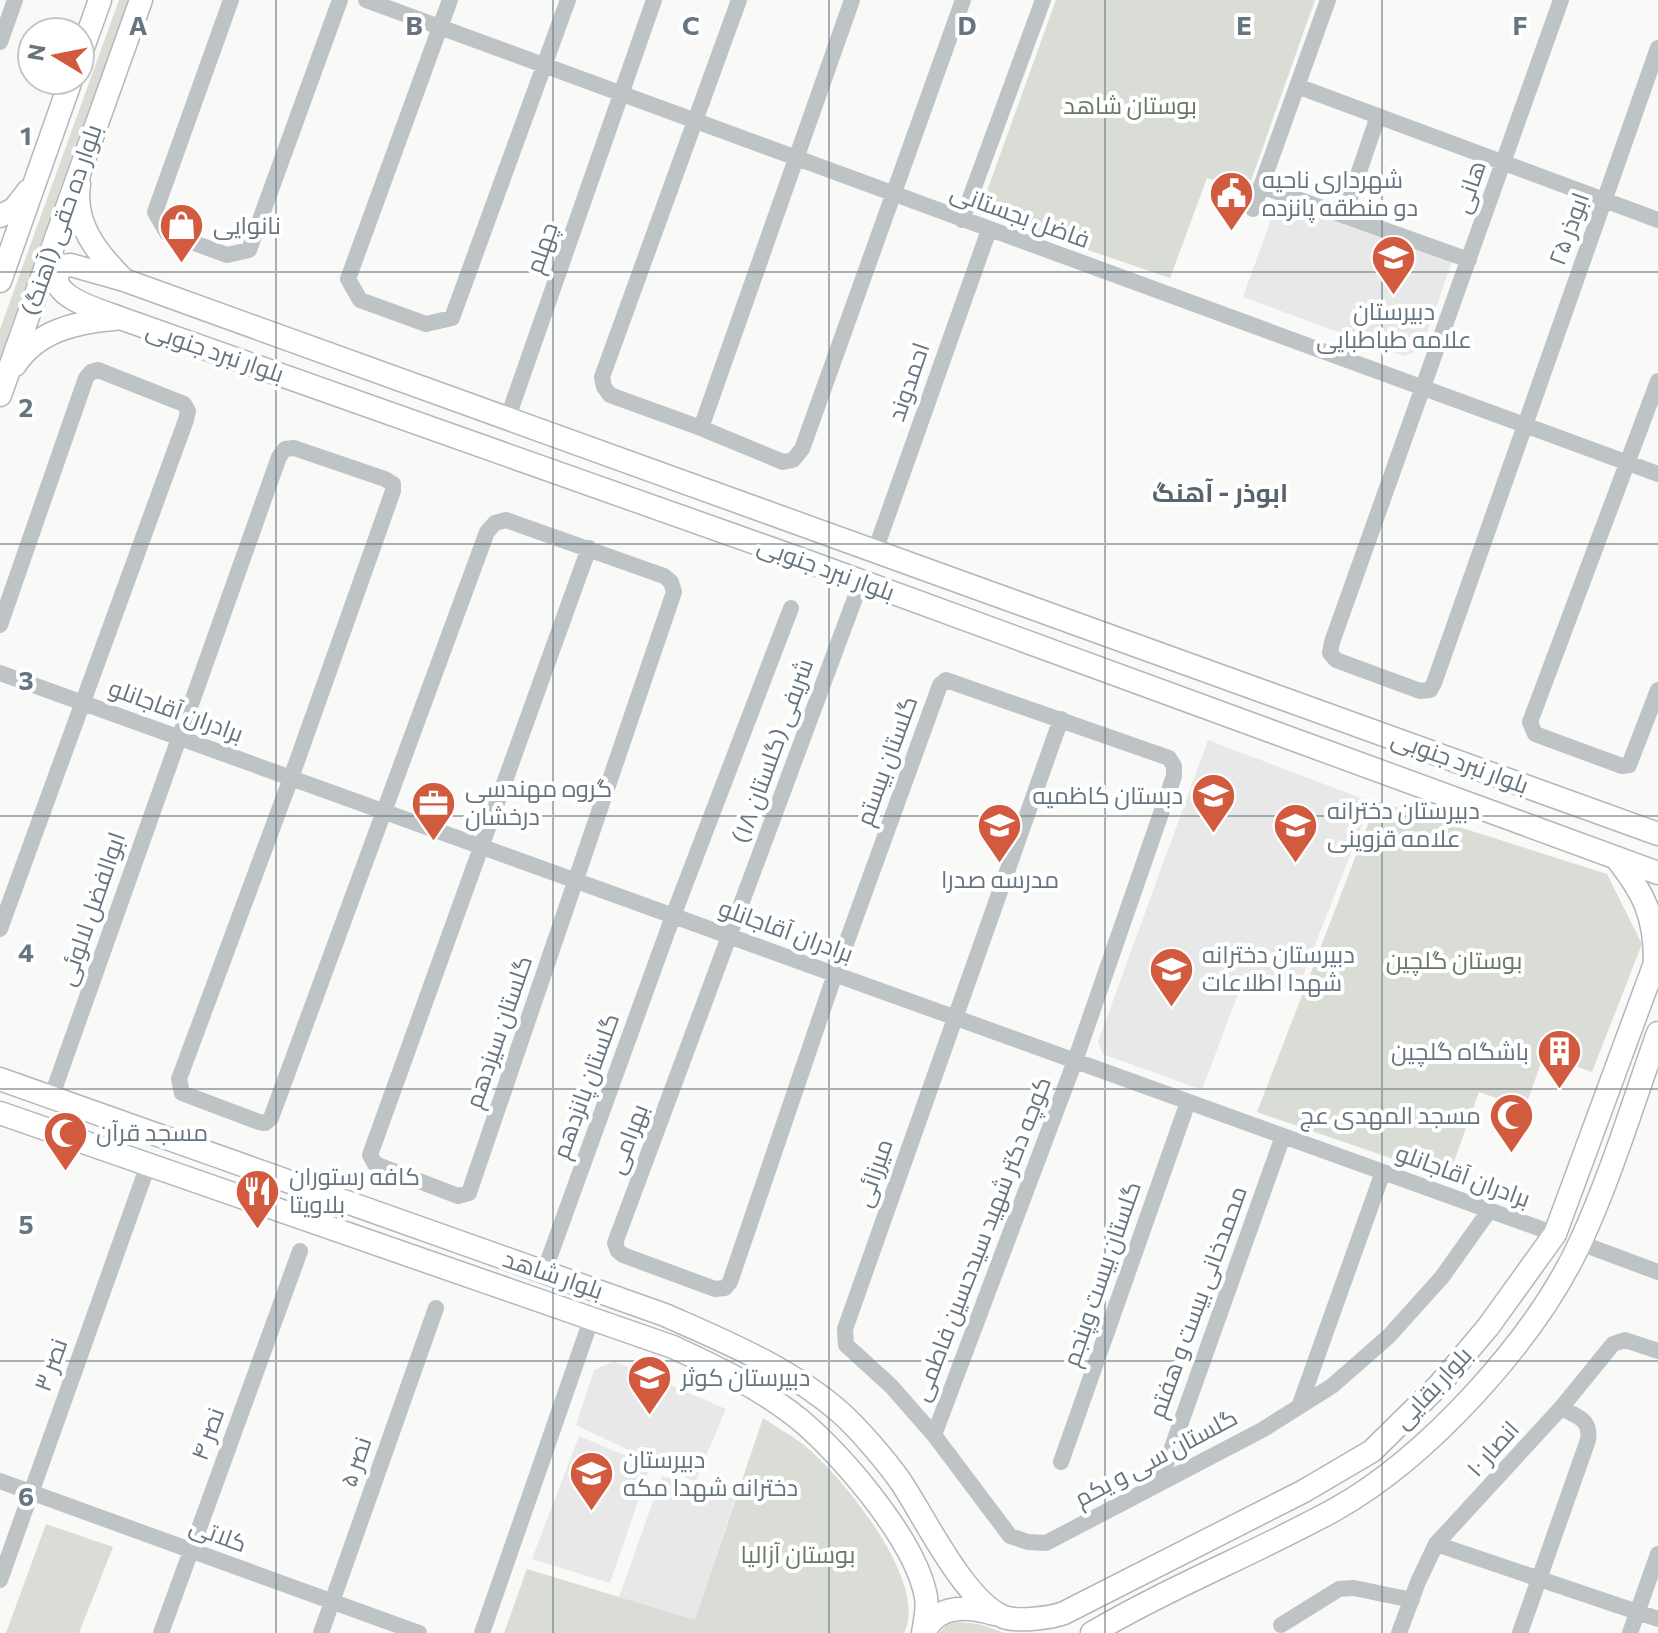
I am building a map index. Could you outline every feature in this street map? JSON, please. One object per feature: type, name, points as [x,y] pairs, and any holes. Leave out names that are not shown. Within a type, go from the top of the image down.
[{"type":"main road","name":"بلوار ده حقی (آهنگ)","points":[[3,387],[141,0]]},
{"type":"main road","name":"بلوار ده حقی (آهنگ)","points":[[0,281],[65,96]]},
{"type":"main road","name":"بلوار نبرد جنوبی","points":[[82,161],[77,196],[80,216],[90,242],[124,280],[1658,834]]},
{"type":"main road","points":[[0,216],[14,209],[25,198],[38,172]]},
{"type":"main road","points":[[120,318],[72,299],[61,291],[56,282],[58,271],[63,266],[71,265],[124,280]]},
{"type":"main road","name":"بلوار نبرد جنوبی","points":[[3,387],[21,356],[41,338],[62,328],[89,321],[120,318],[861,582],[1658,873]]},
{"type":"main road","points":[[1616,819],[1658,821]]},
{"type":"main road","points":[[1616,858],[1651,913],[1657,958]]},
{"type":"main road","name":"بلوار بقایی","points":[[1005,1618],[1044,1618],[1064,1613],[1304,1491],[1372,1451],[1439,1385],[1479,1339],[1555,1234],[1657,958]]},
{"type":"main road","name":"بلوار بقایی","points":[[1096,1632],[1338,1508],[1402,1464],[1460,1410],[1506,1356],[1559,1284],[1580,1243],[1658,1033]]},
{"type":"main road","name":"بلوار شاهد","points":[[0,1079],[665,1315],[739,1347],[795,1379],[842,1414],[898,1478],[971,1594],[1030,1633]]},
{"type":"main road","name":"بلوار شاهد","points":[[0,1113],[673,1347],[739,1378],[792,1413],[843,1461],[887,1517],[911,1558],[926,1596],[923,1633]]},
{"type":"main road","points":[[148,1165],[158,1136]]},
{"type":"main road","points":[[1555,1234],[1580,1243]]},
{"type":"main road","points":[[591,1320],[599,1292]]},
{"type":"main road","points":[[923,1633],[936,1616],[948,1610],[981,1610],[1005,1618]]},
{"type":"street","points":[[0,42],[15,0]]},
{"type":"street","points":[[231,0],[155,212],[167,233],[227,255],[249,250],[340,0]]},
{"type":"street","name":"فاضل بجستانی","points":[[366,0],[1658,474]]},
{"type":"street","points":[[450,0],[348,279],[360,300],[426,324],[452,318],[568,0]]},
{"type":"street","name":"چهلم","points":[[508,417],[654,0]]},
{"type":"street","points":[[739,0],[602,377],[610,395],[783,462],[793,460],[802,449],[963,0]]},
{"type":"street","points":[[701,428],[852,0]]},
{"type":"street","points":[[962,220],[1043,0]]},
{"type":"street","points":[[1253,209],[1328,0]]},
{"type":"street","name":"هانی","points":[[1430,690],[1420,691],[1336,660],[1330,653],[1561,0]]},
{"type":"street","name":"ابوذر ۲۵","points":[[1430,690],[1658,48]]},
{"type":"street","points":[[1297,86],[1658,220]]},
{"type":"street","points":[[1344,216],[1378,116]]},
{"type":"street","points":[[1261,186],[1469,260]]},
{"type":"street","name":"احمدوند","points":[[875,551],[989,230]]},
{"type":"street","points":[[0,625],[86,378],[98,370],[184,404],[188,411],[0,929]]},
{"type":"street","points":[[1658,381],[1530,722],[1531,729],[1535,734],[1622,766],[1629,765],[1658,690]]},
{"type":"street","name":"ابوالفضل لالوئی","points":[[51,1098],[279,457],[285,449],[294,448],[393,484],[393,491],[291,778]]},
{"type":"street","points":[[291,778],[179,1079],[182,1093],[265,1123],[271,1118],[487,532],[495,523],[506,520],[589,548],[483,847]]},
{"type":"street","name":"گلستان سیزدهم","points":[[483,847],[370,1155],[375,1164],[465,1196],[469,1193],[577,881],[674,592],[671,582],[664,576],[589,548]]},
{"type":"street","name":"شریفی (گلستان ۱۸)","points":[[730,937],[861,582]]},
{"type":"street","name":"گلستان پانزدهم","points":[[544,1272],[673,916],[791,608]]},
{"type":"street","name":"برادران آقاجانلو","points":[[0,673],[1555,1234]]},
{"type":"street","name":"گلستان بیستم","points":[[835,974],[940,685],[946,680],[955,681],[1061,719]]},
{"type":"street","name":"کوچه دکتر شهید سیدحسین فاطمی","points":[[934,1435],[1075,1061],[1174,776],[1174,766],[1169,758],[1061,719]]},
{"type":"street","name":"میرزائی","points":[[846,1345],[845,1329],[1061,719]]},
{"type":"street","name":"بهرامی","points":[[730,937],[615,1243],[623,1255],[715,1289],[725,1288],[730,1282],[835,974]]},
{"type":"street","name":"گلستان بیست وپنجم","points":[[1061,1462],[1188,1102]]},
{"type":"street","name":"محمدخانی بیست و هفتم","points":[[1159,1484],[1283,1136]]},
{"type":"street","name":"نصر ۳","points":[[0,1580],[148,1165]]},
{"type":"street","points":[[1299,1407],[1383,1172]]},
{"type":"street","name":"گلستان سی و یکم","points":[[846,1345],[891,1386],[934,1435],[1010,1536],[1028,1542],[1046,1543],[1262,1430],[1332,1386],[1389,1336],[1442,1277],[1489,1211]]},
{"type":"street","points":[[1580,1243],[1658,1272]]},
{"type":"street","name":"نصر ۴","points":[[161,1633],[300,1251]]},
{"type":"street","name":"نصر ۵","points":[[321,1633],[436,1308]]},
{"type":"street","points":[[482,1633],[591,1320]]},
{"type":"street","name":"انصار ۱۰","points":[[1399,1633],[1436,1544],[1561,1408],[1613,1344],[1625,1340],[1658,1351]]},
{"type":"street","points":[[1520,1633],[1588,1440],[1590,1429],[1586,1421],[1561,1408]]},
{"type":"street","name":"کلاتی","points":[[0,1481],[419,1633]]},
{"type":"street","points":[[1436,1544],[1658,1619]]},
{"type":"street","points":[[1630,1633],[1658,1554]]},
{"type":"street","points":[[1281,1625],[1339,1589],[1354,1588],[1412,1600]]},
{"type":"shaded area","points":[[1278,200],[1452,262],[1421,350],[1403,356],[1243,297]]},
{"type":"shaded area","points":[[1208,740],[1371,802],[1297,991],[1245,975],[1202,1090],[1103,1054],[1098,1042]]},
{"type":"shaded area","name":"دبیرستان کوثر","points":[[614,1361],[726,1409],[695,1482],[576,1425],[594,1370]]},
{"type":"shaded area","name":"دبیرستان دخترانه شهدا مکه","points":[[579,1436],[650,1466],[610,1583],[532,1559]]},
{"type":"shaded area","points":[[662,1476],[735,1499],[695,1621],[619,1597]]},
{"type":"green space","points":[[119,0],[131,0],[96,91],[96,64]]},
{"type":"green space","name":"بوستان شاهد","points":[[1056,0],[1315,0],[1247,192],[1207,178],[1170,278],[979,213]]},
{"type":"green space","points":[[84,96],[94,96],[0,358],[0,329]]},
{"type":"green space","name":"بوستان گلچین","points":[[1377,801],[1607,874],[1642,944],[1592,1072],[1544,1055],[1525,1108],[1479,1092],[1448,1178],[1257,1112]]},
{"type":"green space","name":"بوستان آزالیا","points":[[763,1418],[799,1441],[820,1460],[878,1532],[905,1587],[909,1612],[904,1633],[504,1633],[527,1569],[695,1620]]},
{"type":"green space","points":[[46,1524],[113,1547],[79,1633],[6,1633]]},
{"type":"green space","points":[[957,1622],[979,1624],[1005,1633],[939,1633],[947,1625]]},
{"type":"place","name":"شهرداری ناحیه دو منطقه پانزده","points":[[1231,233]]},
{"type":"place","name":"نانوایی","points":[[182,265]]},
{"type":"place","name":"دبیرستان علامه طباطبایی","points":[[1394,297]]},
{"type":"place","name":"دبستان کاظمیه","points":[[1214,835]]},
{"type":"place","name":"گروه مهندسی درخشان","points":[[434,842]]},
{"type":"place","name":"دبیرستان دخترانه علامه قزوینی","points":[[1296,864]]},
{"type":"place","name":"مدرسه صدرا","points":[[1000,865]]},
{"type":"place","name":"دبیرستان دخترانه شهدا اطلاعات","points":[[1171,1008]]},
{"type":"place","name":"باشگاه گلچین","points":[[1560,1091]]},
{"type":"place","name":"مسجد المهدی عج","points":[[1512,1155]]},
{"type":"place","name":"مسجد قرآن","points":[[65,1172]]},
{"type":"place","name":"کافه رستوران بلاویتا","points":[[258,1230]]},
{"type":"place","name":"دبیرستان کوثر","points":[[650,1417]]},
{"type":"place","name":"دبیرستان دخترانه شهدا مکه","points":[[592,1513]]},
{"type":"district","name":"ابوذر - آهنگ","points":[[1220,493]]}]
